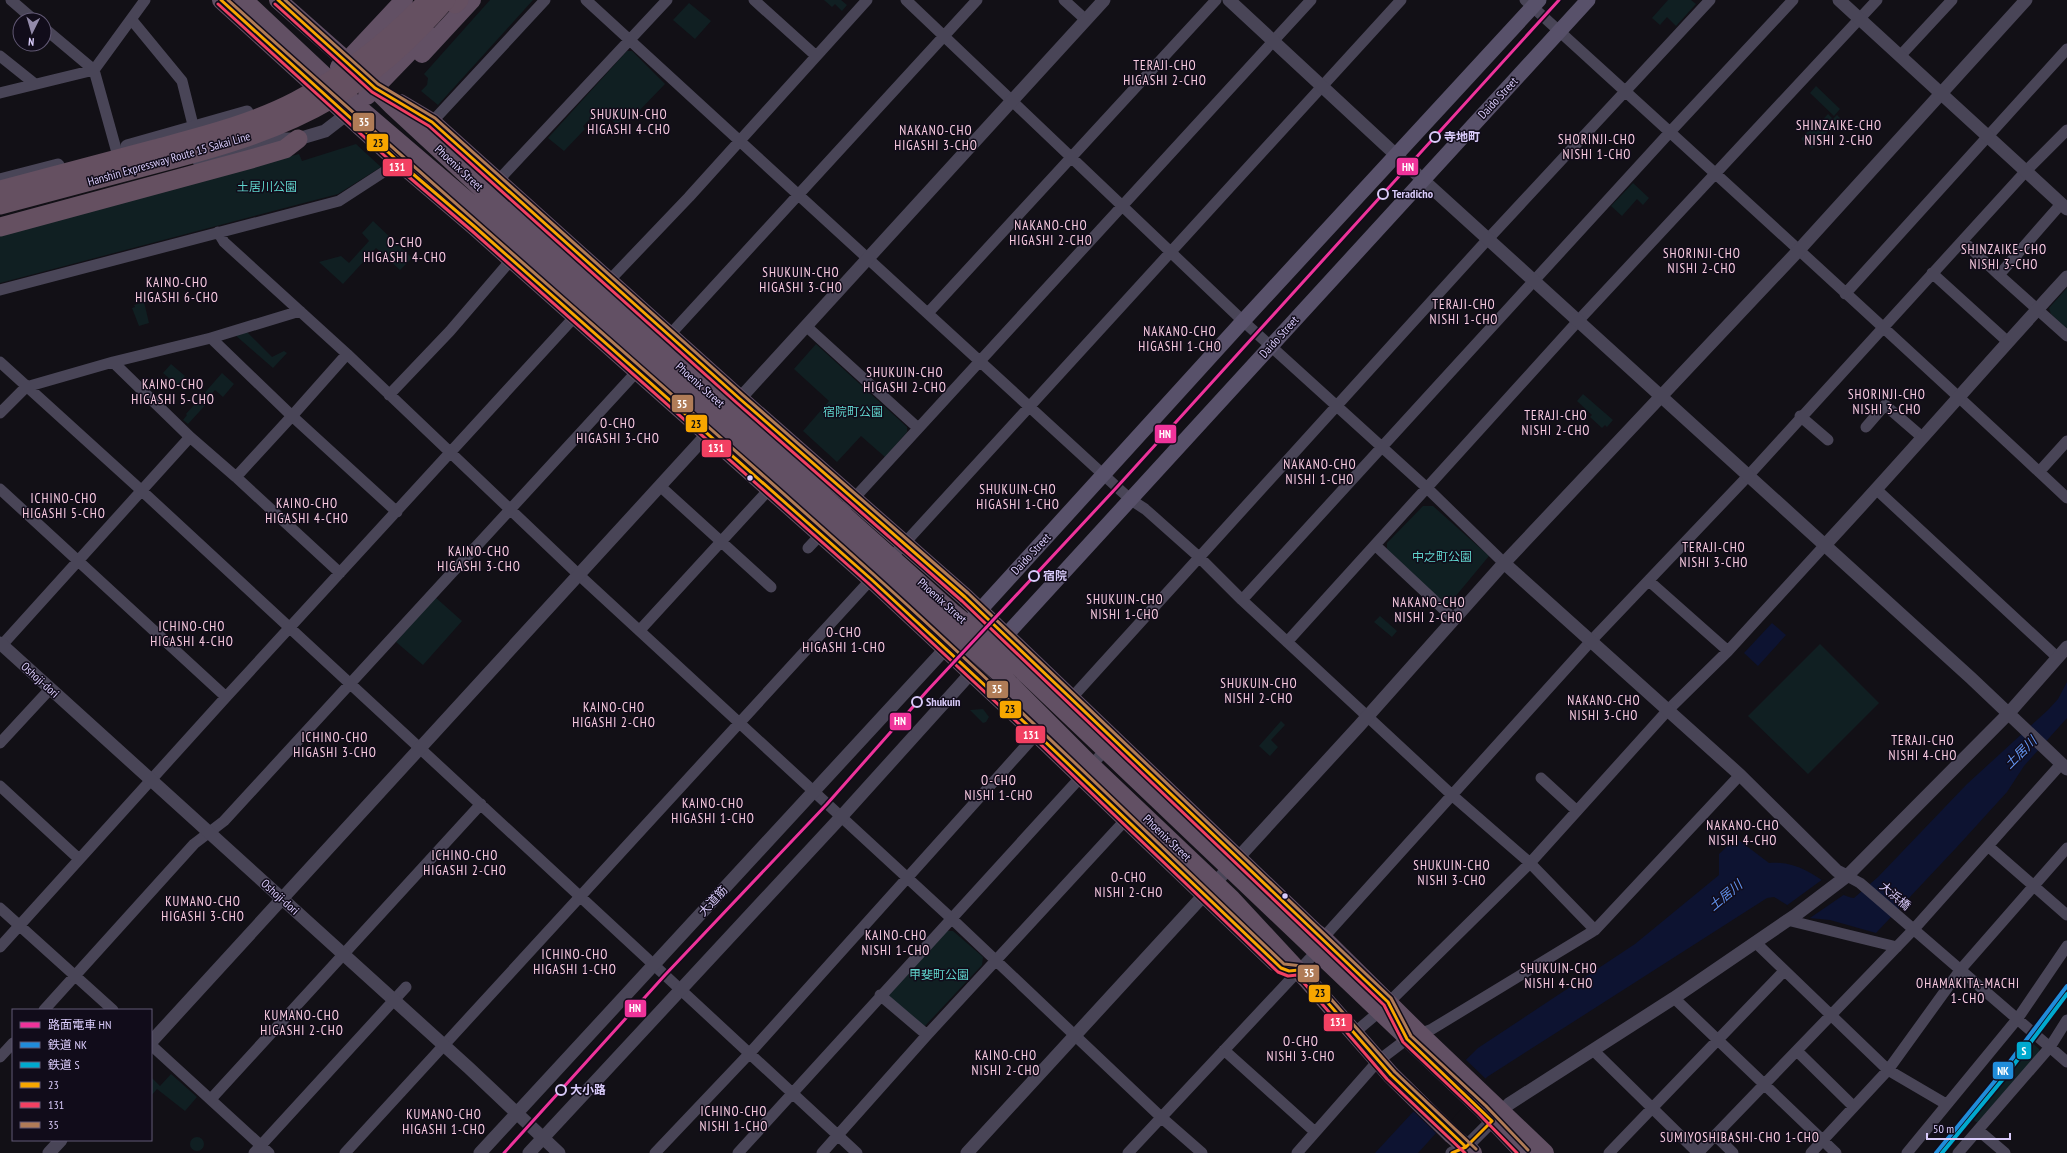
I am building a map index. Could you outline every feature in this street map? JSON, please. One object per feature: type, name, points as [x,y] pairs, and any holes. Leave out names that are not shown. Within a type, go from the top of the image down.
[{"type":"highway","points":[[221,0],[292,64],[319,80],[348,73],[403,46],[458,1]]},
{"type":"highway","points":[[244,0],[319,80]]},
{"type":"highway","name":"Phoenix Street","points":[[278,0],[348,73],[375,88],[481,200],[592,299],[664,341],[723,417],[831,524],[887,562],[956,636],[995,647],[1066,704],[1320,945],[1492,1111],[1524,1153]]},
{"type":"highway","points":[[348,73],[404,0]]},
{"type":"highway","points":[[348,73],[390,26],[417,0]]},
{"type":"highway","points":[[348,73],[391,36],[428,0]]},
{"type":"highway","points":[[458,1],[352,110],[399,162],[481,200],[592,299]]},
{"type":"highway","name":"Hanshin Expressway Route 15 Sakai Line","points":[[0,190],[233,127],[295,101],[348,73]]},
{"type":"highway","name":"Hanshin Expressway Route 15 Sakai Line","points":[[0,205],[238,141],[304,114],[348,73]]},
{"type":"highway","name":"Phoenix Street","points":[[319,80],[352,110],[481,200]]},
{"type":"highway","points":[[375,88],[432,122],[481,200],[511,260],[592,299]]},
{"type":"highway","points":[[0,227],[285,149],[298,139]]},
{"type":"highway","name":"Phoenix Street","points":[[592,299],[642,366],[723,417]]},
{"type":"highway","points":[[723,417],[774,484],[887,562],[979,610],[995,647]]},
{"type":"highway","points":[[887,562],[956,636],[971,673],[1043,728],[1210,889],[1281,968],[1289,971],[1299,970],[1378,1061],[1452,1135],[1464,1152]]},
{"type":"highway","name":"Phoenix Street","points":[[995,647],[1043,728]]},
{"type":"highway","points":[[1492,1111],[1545,1153]]},
{"type":"main road","name":"Daido Street","points":[[971,673],[1588,0]]},
{"type":"main road","name":"Daido Street","points":[[956,636],[1243,321],[1396,156],[1532,2]]},
{"type":"street","points":[[11,0],[25,12]]},
{"type":"street","points":[[0,93],[94,70],[145,0]]},
{"type":"street","points":[[432,122],[544,0]]},
{"type":"street","points":[[586,0],[1131,500],[1145,509],[1199,557],[1242,600],[1453,796],[1530,863],[1596,930]]},
{"type":"street","points":[[481,200],[667,0]]},
{"type":"street","points":[[754,0],[815,55]]},
{"type":"street","points":[[0,947],[226,697],[592,299],[740,141],[815,55],[867,0]]},
{"type":"street","points":[[906,0],[1243,321],[1427,488],[1504,563],[1740,775],[1837,871],[1847,876]]},
{"type":"street","points":[[664,341],[798,193],[977,0]]},
{"type":"street","points":[[1064,0],[1086,20]]},
{"type":"street","points":[[152,1041],[661,487],[723,417],[1104,0]]},
{"type":"street","points":[[928,313],[1072,159],[1216,0]]},
{"type":"street","points":[[1229,0],[1396,156],[1661,398],[2008,714],[2065,763],[1914,929],[1698,1153],[1593,1050]]},
{"type":"street","points":[[831,524],[1311,0]]},
{"type":"street","points":[[345,1153],[1171,253],[1401,0]]},
{"type":"street","points":[[1066,704],[1338,407],[1488,239],[1710,0]]},
{"type":"street","points":[[1242,600],[1535,282],[1670,132],[1793,0]]},
{"type":"street","points":[[1839,0],[2064,206],[1999,275]]},
{"type":"street","points":[[1287,642],[1578,321],[1716,175],[1877,0]]},
{"type":"street","points":[[1900,56],[1952,0]]},
{"type":"street","points":[[967,1153],[1076,1037],[1368,717],[1504,563],[1798,251],[2026,0]]},
{"type":"street","points":[[1532,2],[1559,31],[1625,93],[1670,132],[1845,294],[1883,326],[2067,498]]},
{"type":"street","points":[[131,19],[182,81],[194,129]]},
{"type":"street","points":[[52,35],[94,70],[116,150]]},
{"type":"street","points":[[1845,294],[1987,135],[2067,49]]},
{"type":"street","points":[[0,56],[35,84]]},
{"type":"street","points":[[0,180],[194,129],[278,103],[319,80]]},
{"type":"street","points":[[0,210],[280,140],[298,139],[325,131],[352,110]]},
{"type":"street","points":[[1128,1153],[1299,970],[1591,641],[1748,476],[1800,416],[2026,171],[2067,130]]},
{"type":"street","points":[[0,290],[340,201],[399,162]]},
{"type":"street","points":[[218,232],[224,242],[347,354],[511,508],[579,575],[952,919],[1162,1118],[1202,1153]]},
{"type":"street","points":[[1963,241],[2067,336]]},
{"type":"street","points":[[389,395],[450,331],[511,260]]},
{"type":"street","points":[[1932,273],[2008,342]]},
{"type":"street","points":[[1354,1033],[1383,1007],[1530,863],[1668,710],[1728,651],[1824,545],[1877,490],[1922,437],[2067,277]]},
{"type":"street","points":[[0,413],[26,387],[113,362],[211,338],[300,311]]},
{"type":"street","points":[[806,326],[918,428]]},
{"type":"street","points":[[211,338],[292,416],[397,512]]},
{"type":"street","points":[[236,477],[347,354]]},
{"type":"street","points":[[0,362],[142,491],[419,750],[481,804],[654,964],[679,990],[857,1153]]},
{"type":"street","points":[[113,362],[190,437],[236,477],[340,573]]},
{"type":"street","points":[[45,1009],[194,844],[224,821],[348,683],[642,366]]},
{"type":"street","points":[[1866,427],[1885,405],[1922,437]]},
{"type":"street","points":[[1800,416],[1828,440]]},
{"type":"street","points":[[1,644],[79,561],[190,437]]},
{"type":"street","points":[[2039,472],[2067,441]]},
{"type":"street","points":[[640,630],[774,484]]},
{"type":"street","points":[[661,487],[771,587]]},
{"type":"street","points":[[0,489],[226,697]]},
{"type":"street","points":[[1877,490],[2058,658]]},
{"type":"street","points":[[1375,545],[1454,619]]},
{"type":"street","points":[[1649,581],[1728,651]]},
{"type":"street","name":"大道筋","points":[[480,1153],[956,636]]},
{"type":"street","name":"Oshoji-dori","points":[[1,644],[517,1112],[559,1153]]},
{"type":"street","points":[[1464,1152],[1492,1111],[1509,1104],[1674,998],[1792,917],[1847,876],[2008,714],[2067,647]]},
{"type":"street","points":[[529,1153],[971,673]]},
{"type":"street","points":[[0,743],[50,689]]},
{"type":"street","points":[[655,1153],[749,1054],[1043,728]]},
{"type":"street","points":[[738,1153],[880,995],[952,919],[1110,745]]},
{"type":"street","points":[[1297,1153],[1378,1061],[1413,1036],[1432,1029],[1596,930],[1740,775]]},
{"type":"street","points":[[1541,778],[1577,811]]},
{"type":"street","points":[[0,786],[79,859]]},
{"type":"street","points":[[210,1099],[344,955],[481,804]]},
{"type":"street","points":[[822,1153],[927,1035],[1131,814]]},
{"type":"street","points":[[1988,846],[2067,915]]},
{"type":"street","points":[[1811,1153],[1888,1070],[1961,969],[2067,848]]},
{"type":"street","name":"大浜橋","points":[[1847,876],[1860,883],[2018,1018],[2067,1062]]},
{"type":"street","points":[[0,908],[111,1009]]},
{"type":"street","points":[[1792,917],[1897,947]]},
{"type":"street","points":[[1756,942],[1830,1016],[1888,1070],[1946,1104]]},
{"type":"street","points":[[1907,1153],[2018,1018],[2067,946]]},
{"type":"street","points":[[1609,1153],[1784,971]]},
{"type":"street","points":[[257,1149],[406,987]]},
{"type":"street","points":[[880,995],[927,1035]]},
{"type":"street","points":[[1674,998],[1836,1153]]},
{"type":"street","points":[[1958,1153],[2050,1047],[2067,1020]]},
{"type":"street","points":[[0,1057],[12,1044]]},
{"type":"street","points":[[152,1046],[210,1099],[257,1149],[269,1153]]},
{"type":"street","points":[[1224,1050],[1315,1132]]},
{"type":"street","points":[[1797,1051],[1854,1106]]},
{"type":"street","points":[[1978,1130],[2004,1153]]},
{"type":"street","points":[[1716,1136],[1733,1153]]},
{"type":"street","points":[[49,1153],[60,1141]]},
{"type":"green space","points":[[490,0],[533,0],[438,105],[421,91],[427,85],[428,78],[424,74]]},
{"type":"green space","points":[[824,0],[841,0],[847,5],[842,11],[835,4],[832,7]]},
{"type":"green space","points":[[1668,0],[1691,0],[1696,4],[1676,26],[1667,17],[1660,25],[1652,18]]},
{"type":"green space","points":[[689,3],[711,21],[695,39],[673,20]]},
{"type":"green space","points":[[627,51],[632,51],[665,84],[637,113],[632,109],[617,125],[600,109],[583,126],[585,129],[564,151],[548,138]]},
{"type":"green space","points":[[1816,86],[1840,109],[1834,116],[1810,93]]},
{"type":"green space","points":[[1828,114],[1833,119],[1837,115],[1840,118],[1812,149],[1801,139],[1813,125],[1816,127]]},
{"type":"green space","name":"土居川公園","points":[[356,144],[381,167],[338,194],[0,283],[0,235],[299,154],[302,161]]},
{"type":"green space","points":[[1633,183],[1649,198],[1643,205],[1637,199],[1622,216],[1611,206]]},
{"type":"green space","points":[[373,221],[412,258],[400,270],[376,248],[343,284],[319,262],[341,256],[349,263],[369,241],[362,233]]},
{"type":"green space","points":[[2067,288],[2067,329],[2051,314],[2049,308]]},
{"type":"green space","points":[[144,302],[149,323],[139,326],[132,308],[135,307],[134,305]]},
{"type":"green space","points":[[246,331],[272,357],[284,351],[287,353],[273,368],[234,334]]},
{"type":"green space","name":"宿院町公園","points":[[816,344],[907,427],[907,432],[885,457],[861,436],[837,462],[803,431],[829,401],[794,369]]},
{"type":"green space","points":[[171,364],[185,376],[177,385],[163,373]]},
{"type":"green space","points":[[222,373],[234,384],[223,397],[215,390],[208,398],[210,400],[188,424],[183,420],[187,415],[186,414]]},
{"type":"green space","points":[[1583,394],[1613,420],[1607,427],[1605,425],[1602,428],[1590,417],[1592,415],[1577,401]]},
{"type":"green space","name":"中之町公園","points":[[1423,506],[1433,506],[1489,556],[1450,603],[1445,604],[1387,549],[1387,543]]},
{"type":"green space","points":[[435,597],[462,621],[423,665],[396,642]]},
{"type":"green space","points":[[1380,616],[1397,631],[1392,637],[1374,622]]},
{"type":"green space","points":[[1820,644],[1879,703],[1808,774],[1748,716]]},
{"type":"green space","points":[[983,709],[989,717],[986,722],[983,723],[970,710]]},
{"type":"green space","points":[[1281,721],[1285,725],[1271,740],[1278,747],[1270,756],[1259,746]]},
{"type":"green space","name":"甲斐町公園","points":[[947,931],[953,931],[983,957],[982,965],[924,1027],[889,997],[888,993]]},
{"type":"green space","points":[[2027,1038],[2039,1049],[2040,1053],[1981,1122],[1976,1122],[1966,1113]]},
{"type":"green space","points":[[171,1074],[197,1097],[185,1111],[157,1089],[152,1095],[152,1078],[160,1086]]},
{"type":"green space","points":[[194,1137],[200,1137],[204,1141],[204,1147],[200,1151],[194,1151],[190,1147],[190,1141]]},
{"type":"water","points":[[1772,623],[1786,635],[1758,666],[1744,653]]},
{"type":"water","name":"土居川","points":[[2067,682],[2067,718],[2024,766],[2007,792],[1876,933],[1830,920],[1809,918],[1774,897],[1767,898],[1487,1077],[1418,1153],[1375,1153],[1412,1113],[1478,1048],[1635,944],[1719,875],[1719,854],[1736,838],[1769,863],[1795,866],[1817,877],[1842,894],[1854,898],[1878,877],[1967,784],[2048,710],[2058,699]]},
{"type":"pier","points":[[1823,879],[1845,894],[1807,920],[1786,906]]},
{"type":"pier","points":[[1464,1058],[1487,1080],[1438,1135],[1412,1110]]},
{"type":"tram line","name":"HN","points":[[504,1153],[665,975],[827,804],[927,691],[1117,487],[1559,0]]},
{"type":"rail line","name":"NK","points":[[1936,1153],[1999,1076],[2067,986]]},
{"type":"rail line","name":"S","points":[[1942,1153],[2003,1079],[2067,994]]},
{"type":"transit line","name":"23","points":[[221,0],[399,162],[475,227],[871,579],[1037,734],[1281,968],[1289,971],[1299,970],[1391,1075],[1466,1147]]},
{"type":"transit line","name":"35","points":[[228,0],[872,573],[1028,718],[1284,964],[1302,966],[1395,1072],[1476,1149]]},
{"type":"transit line","name":"23","points":[[278,0],[375,88],[432,122],[740,399],[965,597],[1388,1002],[1407,1039],[1492,1121],[1466,1147],[1452,1153]]},
{"type":"transit line","name":"35","points":[[285,0],[378,84],[435,118],[743,395],[968,593],[1391,998],[1411,1036],[1486,1106],[1528,1150]]},
{"type":"transit line","name":"131","points":[[218,4],[396,166],[472,231],[868,583],[1034,738],[1278,972],[1288,976],[1297,975],[1387,1079],[1465,1153]]},
{"type":"transit line","name":"131","points":[[275,4],[372,92],[429,126],[737,403],[962,601],[1384,1005],[1403,1042],[1479,1114],[1517,1153]]},
{"type":"place","name":"寺地町","points":[[1435,137]]},
{"type":"place","name":"Teradicho","points":[[1383,194]]},
{"type":"place","name":"宿院","points":[[1034,576]]},
{"type":"place","name":"Shukuin","points":[[917,702]]},
{"type":"place","name":"大小路","points":[[561,1090]]},
{"type":"district","name":"TERAJI-CHO HIGASHI 2-CHO","points":[[1165,72]]},
{"type":"district","name":"SHUKUIN-CHO HIGASHI 4-CHO","points":[[629,122]]},
{"type":"district","name":"SHINZAIKE-CHO NISHI 2-CHO","points":[[1839,132]]},
{"type":"district","name":"NAKANO-CHO HIGASHI 3-CHO","points":[[936,138]]},
{"type":"district","name":"SHORINJI-CHO NISHI 1-CHO","points":[[1597,146]]},
{"type":"district","name":"NAKANO-CHO HIGASHI 2-CHO","points":[[1051,232]]},
{"type":"district","name":"O-CHO HIGASHI 4-CHO","points":[[405,250]]},
{"type":"district","name":"SHINZAIKE-CHO NISHI 3-CHO","points":[[2004,256]]},
{"type":"district","name":"SHORINJI-CHO NISHI 2-CHO","points":[[1702,260]]},
{"type":"district","name":"SHUKUIN-CHO HIGASHI 3-CHO","points":[[801,280]]},
{"type":"district","name":"KAINO-CHO HIGASHI 6-CHO","points":[[177,290]]},
{"type":"district","name":"TERAJI-CHO NISHI 1-CHO","points":[[1464,312]]},
{"type":"district","name":"NAKANO-CHO HIGASHI 1-CHO","points":[[1180,338]]},
{"type":"district","name":"SHUKUIN-CHO HIGASHI 2-CHO","points":[[905,380]]},
{"type":"district","name":"KAINO-CHO HIGASHI 5-CHO","points":[[173,392]]},
{"type":"district","name":"SHORINJI-CHO NISHI 3-CHO","points":[[1887,402]]},
{"type":"district","name":"TERAJI-CHO NISHI 2-CHO","points":[[1556,422]]},
{"type":"district","name":"O-CHO HIGASHI 3-CHO","points":[[618,430]]},
{"type":"district","name":"NAKANO-CHO NISHI 1-CHO","points":[[1320,472]]},
{"type":"district","name":"SHUKUIN-CHO HIGASHI 1-CHO","points":[[1018,496]]},
{"type":"district","name":"ICHINO-CHO HIGASHI 5-CHO","points":[[64,506]]},
{"type":"district","name":"KAINO-CHO HIGASHI 4-CHO","points":[[307,510]]},
{"type":"district","name":"TERAJI-CHO NISHI 3-CHO","points":[[1714,554]]},
{"type":"district","name":"KAINO-CHO HIGASHI 3-CHO","points":[[479,558]]},
{"type":"district","name":"SHUKUIN-CHO NISHI 1-CHO","points":[[1125,606]]},
{"type":"district","name":"NAKANO-CHO NISHI 2-CHO","points":[[1429,610]]},
{"type":"district","name":"ICHINO-CHO HIGASHI 4-CHO","points":[[192,634]]},
{"type":"district","name":"O-CHO HIGASHI 1-CHO","points":[[844,640]]},
{"type":"district","name":"SHUKUIN-CHO NISHI 2-CHO","points":[[1259,690]]},
{"type":"district","name":"NAKANO-CHO NISHI 3-CHO","points":[[1604,708]]},
{"type":"district","name":"KAINO-CHO HIGASHI 2-CHO","points":[[614,714]]},
{"type":"district","name":"ICHINO-CHO HIGASHI 3-CHO","points":[[335,744]]},
{"type":"district","name":"TERAJI-CHO NISHI 4-CHO","points":[[1923,748]]},
{"type":"district","name":"O-CHO NISHI 1-CHO","points":[[999,788]]},
{"type":"district","name":"KAINO-CHO HIGASHI 1-CHO","points":[[713,810]]},
{"type":"district","name":"NAKANO-CHO NISHI 4-CHO","points":[[1743,832]]},
{"type":"district","name":"ICHINO-CHO HIGASHI 2-CHO","points":[[465,862]]},
{"type":"district","name":"SHUKUIN-CHO NISHI 3-CHO","points":[[1452,872]]},
{"type":"district","name":"O-CHO NISHI 2-CHO","points":[[1129,884]]},
{"type":"district","name":"KUMANO-CHO HIGASHI 3-CHO","points":[[203,908]]},
{"type":"district","name":"KAINO-CHO NISHI 1-CHO","points":[[896,942]]},
{"type":"district","name":"ICHINO-CHO HIGASHI 1-CHO","points":[[575,962]]},
{"type":"district","name":"SHUKUIN-CHO NISHI 4-CHO","points":[[1559,976]]},
{"type":"district","name":"OHAMAKITA-MACHI 1-CHO","points":[[1968,990]]},
{"type":"district","name":"KUMANO-CHO HIGASHI 2-CHO","points":[[302,1022]]},
{"type":"district","name":"O-CHO NISHI 3-CHO","points":[[1301,1048]]},
{"type":"district","name":"KAINO-CHO NISHI 2-CHO","points":[[1006,1062]]},
{"type":"district","name":"ICHINO-CHO NISHI 1-CHO","points":[[734,1118]]},
{"type":"district","name":"KUMANO-CHO HIGASHI 1-CHO","points":[[444,1122]]},
{"type":"district","name":"SUMIYOSHIBASHI-CHO 1-CHO","points":[[1740,1137]]}]
